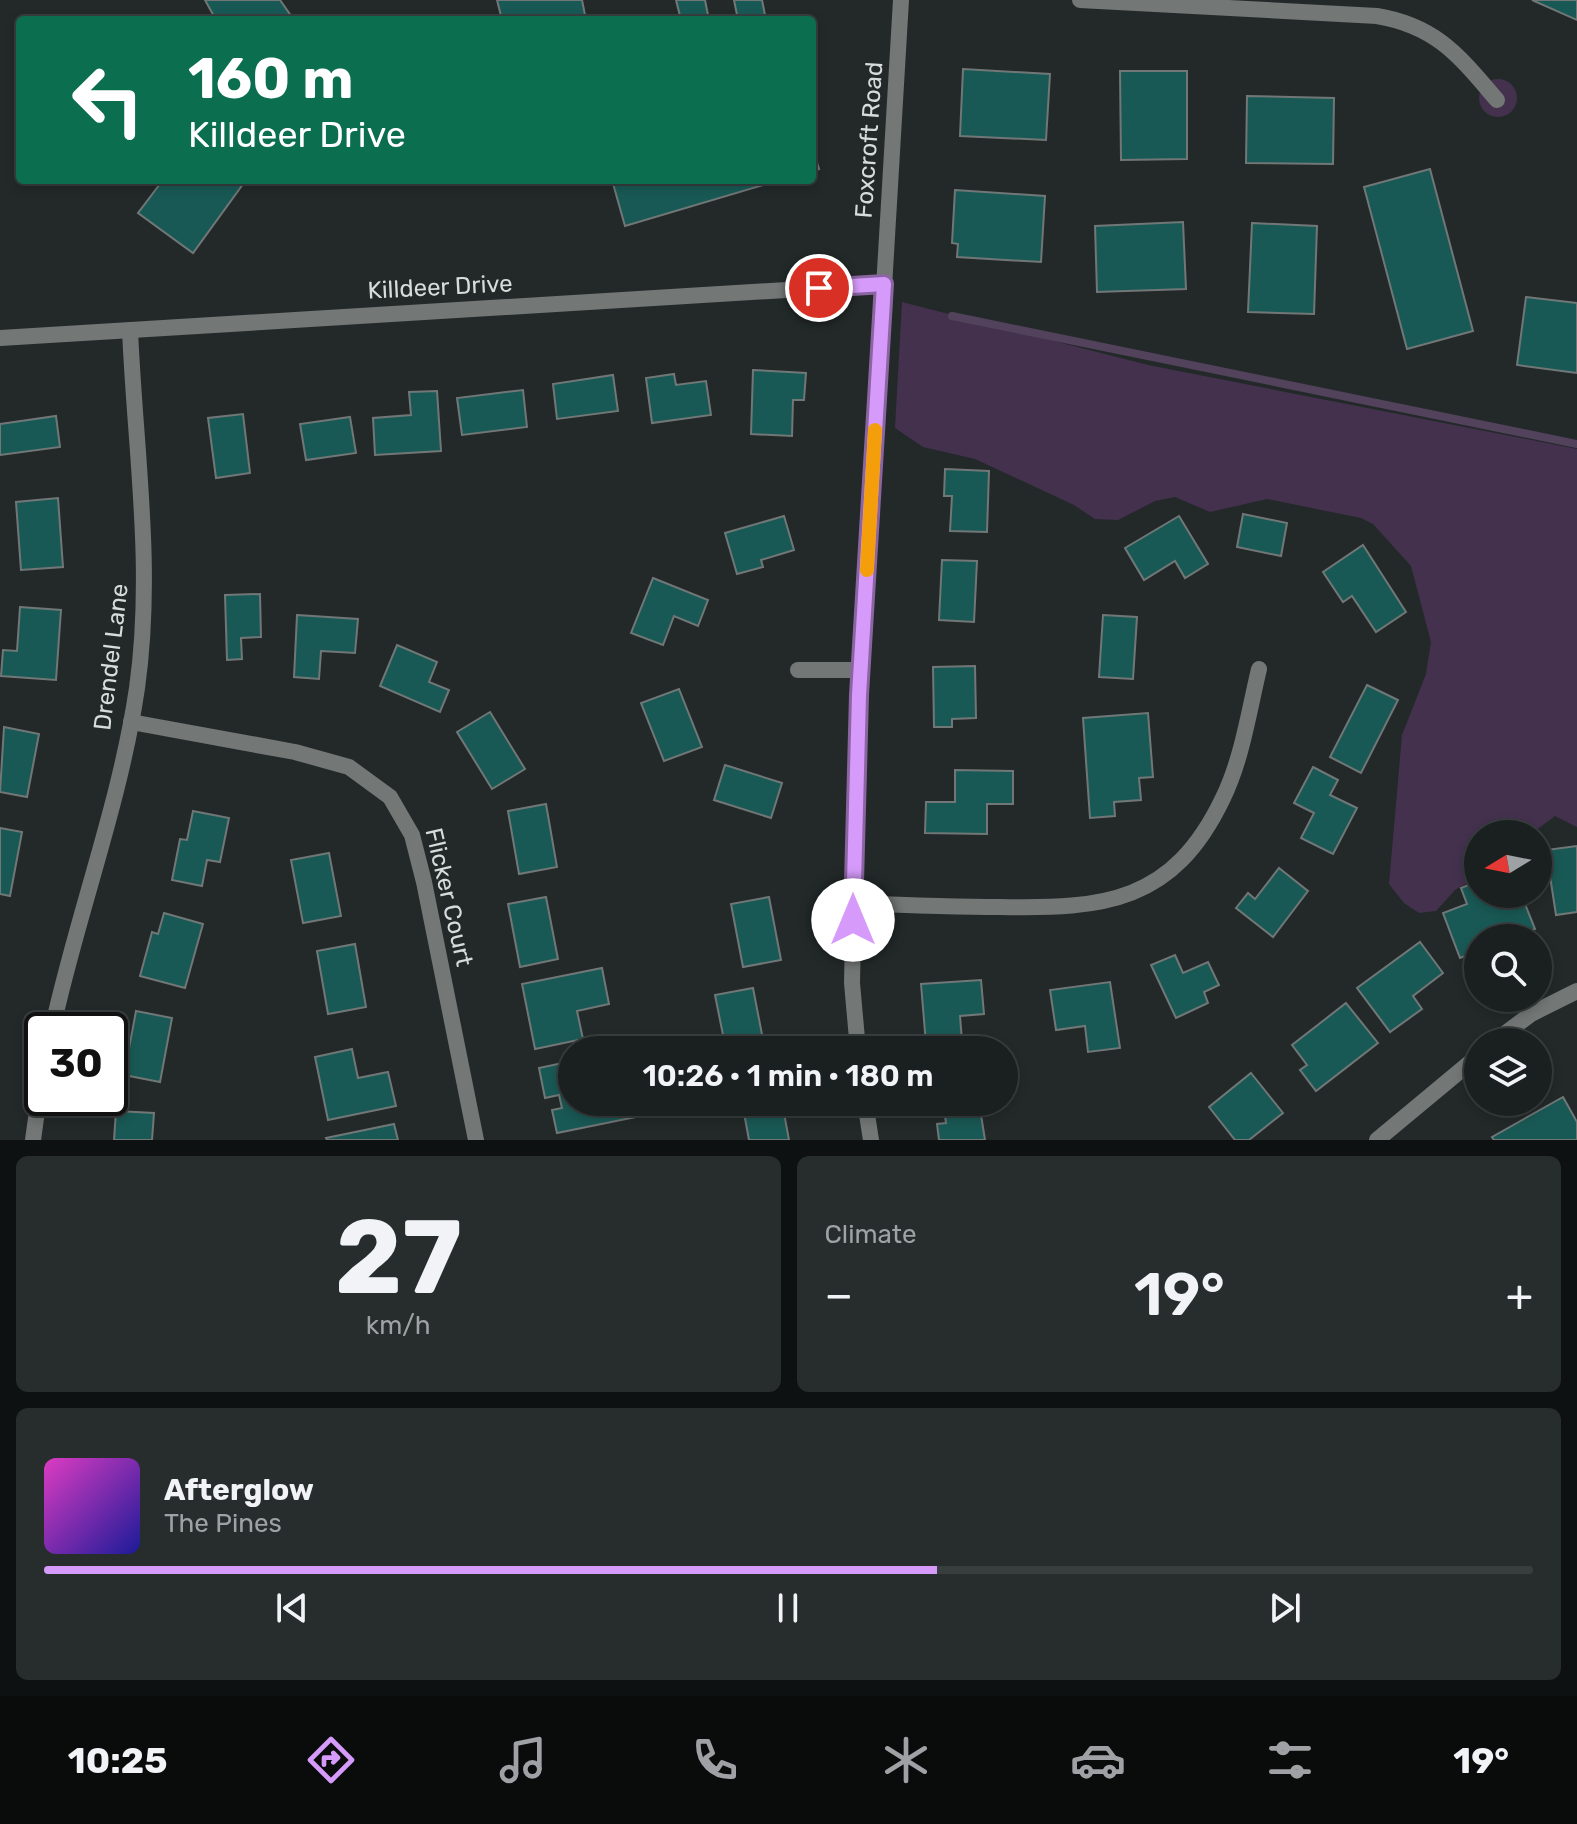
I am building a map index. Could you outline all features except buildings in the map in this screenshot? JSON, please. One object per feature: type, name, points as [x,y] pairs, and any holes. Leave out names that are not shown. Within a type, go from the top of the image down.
[{"type":"street","name":"Foxcroft Road","points":[[857,1036],[852,983],[860,670],[901,0]]},
{"type":"street","points":[[1080,0],[1405,20],[1450,45],[1497,100]]},
{"type":"street","name":"Killdeer Drive","points":[[0,338],[884,284]]},
{"type":"street","name":"Drendel Lane","points":[[57,1012],[131,722],[137,686],[145,578],[130,330]]},
{"type":"street","points":[[853,903],[1072,908],[1121,897],[1144,886],[1188,853],[1205,832],[1225,796],[1259,669]]},
{"type":"street","points":[[798,670],[860,670]]},
{"type":"street","name":"Flicker Court","points":[[131,722],[322,759],[349,767],[390,797],[412,835],[424,882],[476,1140]]},
{"type":"street","points":[[1512,1028],[1531,1014],[1577,991]]},
{"type":"street","points":[[1377,1140],[1464,1068]]},
{"type":"street","points":[[33,1140],[36,1116]]},
{"type":"street","points":[[867,1116],[871,1140]]},
{"type":"shaded area","points":[[1498,79],[1511,85],[1517,98],[1511,111],[1498,117],[1485,111],[1479,98],[1485,85]]},
{"type":"shaded area","points":[[902,302],[1148,365],[1577,449],[1577,827],[1555,816],[1550,820],[1464,820],[1464,885],[1455,890],[1436,911],[1419,913],[1404,903],[1389,884],[1402,735],[1426,674],[1431,642],[1411,566],[1373,524],[1361,518],[1267,499],[1210,512],[1175,497],[1155,501],[1118,520],[1095,519],[1074,505],[975,459],[923,447],[895,428]]},
{"type":"waterway","points":[[952,316],[1577,444]]},
{"type":"slow traffic","points":[[867,570],[875,430]]},
{"type":"route","points":[[819,288],[884,284],[859,695],[853,920]]}]
